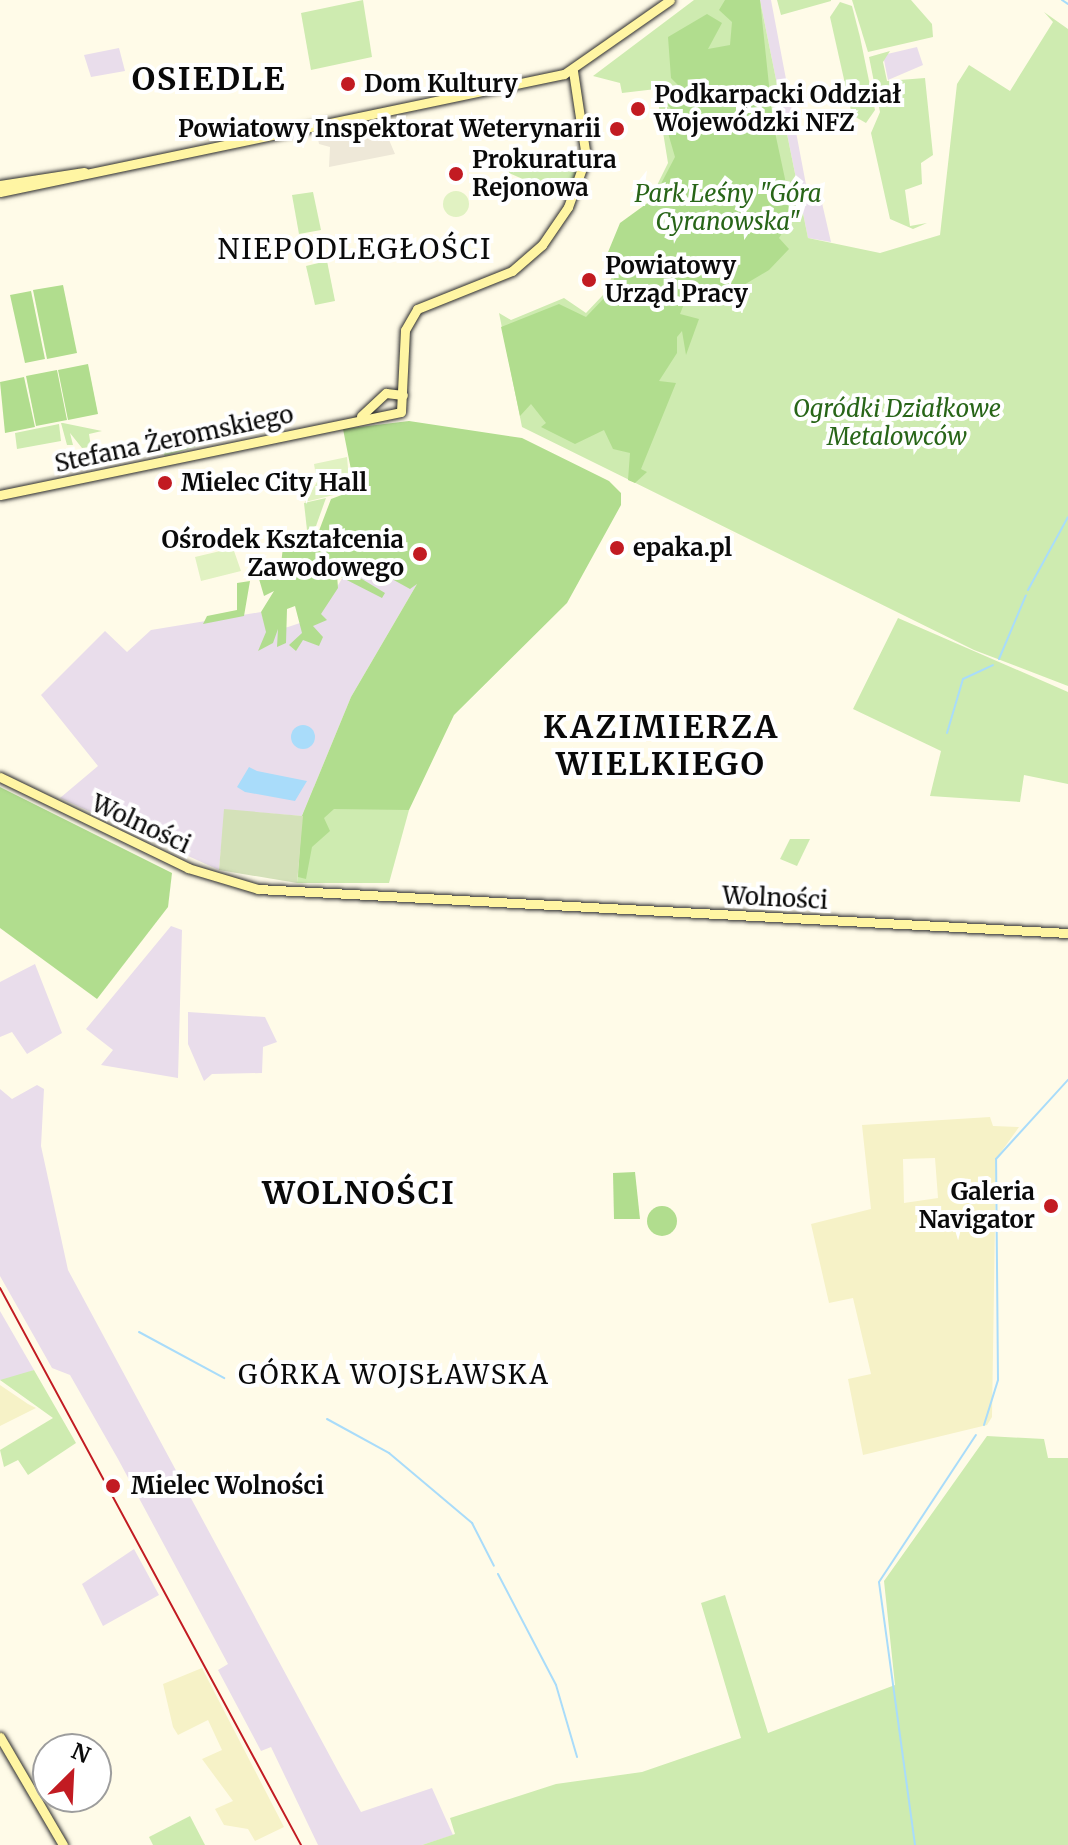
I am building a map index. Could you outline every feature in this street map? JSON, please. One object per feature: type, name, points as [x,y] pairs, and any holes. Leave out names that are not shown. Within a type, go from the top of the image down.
[{"type":"street","points":[[0,192],[573,71],[670,0]]},
{"type":"street","points":[[377,405],[385,414],[401,412],[398,392],[406,359],[405,330],[417,309],[512,271],[561,219],[586,157],[573,71]]},
{"type":"street","points":[[0,185],[84,172]]},
{"type":"street","name":"Stefana Żeromskiego","points":[[355,420],[398,392]]},
{"type":"street","name":"Stefana Żeromskiego","points":[[0,495],[385,414]]},
{"type":"street","name":"Wolności","points":[[0,777],[218,879],[367,897],[1068,933]]},
{"type":"street","points":[[0,1737],[63,1845]]},
{"type":"shaded area","points":[[760,0],[771,0],[807,190],[819,190],[831,242],[808,238]]},
{"type":"shaded area","points":[[917,47],[923,65],[888,80],[883,55]]},
{"type":"shaded area","points":[[119,48],[125,71],[91,77],[84,55]]},
{"type":"shaded area","points":[[393,119],[395,129],[384,128],[395,154],[329,167],[330,147],[319,144],[317,134]]},
{"type":"shaded area","points":[[360,550],[417,584],[351,697],[302,816],[225,810],[219,870],[60,798],[98,766],[41,695],[105,631],[127,652],[151,630],[261,612],[267,631],[288,627],[318,617]]},
{"type":"shaded area","points":[[171,926],[182,930],[178,1078],[101,1065],[113,1050],[86,1029]]},
{"type":"shaded area","points":[[35,964],[62,1033],[27,1054],[12,1032],[0,1037],[0,982]]},
{"type":"shaded area","points":[[188,1012],[265,1017],[277,1042],[263,1047],[262,1073],[212,1074],[204,1081],[188,1044]]},
{"type":"shaded area","points":[[37,1085],[44,1089],[41,1146],[68,1270],[338,1771],[361,1812],[432,1788],[453,1835],[422,1845],[318,1845],[271,1747],[261,1751],[218,1670],[228,1664],[118,1459],[70,1375],[52,1368],[0,1276],[0,1089],[12,1099]]},
{"type":"shaded area","points":[[990,1117],[993,1126],[1019,1127],[996,1159],[992,1417],[987,1425],[863,1455],[848,1379],[871,1374],[853,1298],[829,1303],[811,1224],[871,1209],[862,1125]],"holes":[[[935,1158],[938,1198],[904,1203],[903,1159]]]},
{"type":"shaded area","points":[[0,1311],[34,1370],[6,1382],[0,1380]]},
{"type":"shaded area","points":[[0,1385],[28,1404],[36,1408],[0,1426]]},
{"type":"shaded area","points":[[134,1549],[159,1595],[103,1626],[82,1584]]},
{"type":"shaded area","points":[[202,1668],[284,1827],[255,1841],[248,1829],[224,1825],[215,1809],[233,1801],[202,1759],[222,1750],[208,1720],[178,1735],[173,1727],[163,1684]]},
{"type":"green space","points":[[363,0],[372,57],[311,70],[301,13]]},
{"type":"green space","name":"Ogródki Działkowe Metalowców","points":[[694,0],[760,0],[808,238],[880,253],[940,235],[957,84],[969,65],[1010,91],[1053,22],[1044,12],[1068,29],[1068,686],[974,650],[522,427],[499,313],[511,320],[564,298],[586,313],[603,295],[668,163],[656,89],[622,93],[620,83],[593,76]]},
{"type":"green space","name":"Park Leśny \"Góra Cyranowska\"","points":[[725,0],[760,0],[773,123],[793,216],[779,238],[789,249],[769,270],[715,302],[706,305],[718,285],[686,299],[680,314],[699,319],[686,355],[682,331],[677,337],[677,353],[659,381],[676,383],[641,469],[647,472],[635,483],[628,480],[630,453],[613,449],[604,430],[575,444],[541,427],[546,423],[531,404],[520,416],[501,327],[559,304],[586,317],[605,297],[615,277],[606,257],[620,223],[653,199],[675,157],[668,133],[676,115],[666,103],[680,87],[671,78],[668,37],[707,14],[722,23],[708,49],[730,45],[732,22],[719,10]]},
{"type":"green space","points":[[777,0],[831,0],[831,1],[781,15]]},
{"type":"green space","points":[[852,0],[911,0],[932,24],[933,37],[868,52]]},
{"type":"green space","points":[[840,2],[852,6],[860,37],[875,110],[866,123],[852,115],[830,17]]},
{"type":"green space","points":[[890,51],[883,62],[887,81],[925,78],[933,155],[921,163],[922,184],[905,190],[910,226],[927,223],[913,229],[890,219],[871,133],[880,112],[869,57]]},
{"type":"green space","points":[[515,154],[581,158],[568,199],[509,173]]},
{"type":"green space","points":[[456,191],[465,195],[469,204],[465,213],[456,217],[447,213],[443,204],[447,195]]},
{"type":"green space","points":[[313,192],[321,230],[299,234],[292,195]]},
{"type":"green space","points":[[327,261],[335,301],[315,305],[306,266]]},
{"type":"green space","points":[[63,285],[77,353],[47,359],[33,290]]},
{"type":"green space","points":[[31,291],[45,359],[25,363],[10,295]]},
{"type":"green space","points":[[88,364],[98,414],[68,420],[58,370]]},
{"type":"green space","points":[[57,370],[67,420],[36,426],[26,376]]},
{"type":"green space","points":[[24,377],[35,427],[5,433],[0,382]]},
{"type":"green space","points":[[258,420],[260,430],[221,440],[219,429]]},
{"type":"green space","points":[[409,421],[522,438],[609,481],[621,493],[621,505],[567,603],[454,715],[409,810],[334,809],[324,818],[330,831],[312,847],[306,879],[298,877],[302,816],[351,697],[417,584],[410,589],[363,563],[357,576],[385,593],[382,598],[337,575],[338,588],[321,614],[327,620],[313,626],[323,637],[319,646],[303,640],[296,651],[289,645],[302,633],[295,606],[287,609],[286,643],[277,647],[278,629],[273,643],[258,651],[266,632],[261,612],[274,591],[264,596],[259,579],[280,573],[283,547],[317,536],[331,499],[355,490],[343,429]]},
{"type":"green space","points":[[61,423],[102,431],[89,434],[91,447],[82,448],[70,433],[73,445],[67,445]]},
{"type":"green space","points":[[59,424],[61,441],[17,449],[15,433]]},
{"type":"green space","points":[[200,432],[209,443],[165,456],[160,448],[160,441]]},
{"type":"green space","points":[[347,457],[350,491],[305,502],[317,482],[314,464]]},
{"type":"green space","points":[[326,498],[316,526],[307,530],[304,503]]},
{"type":"green space","points":[[233,548],[241,571],[201,581],[195,557]]},
{"type":"green space","points":[[250,581],[244,616],[203,624],[207,616],[237,610],[237,583]]},
{"type":"green space","points":[[898,618],[1068,692],[1068,784],[1024,775],[1020,802],[930,796],[941,751],[853,709]]},
{"type":"green space","points":[[0,787],[172,873],[168,907],[97,999],[0,928]]},
{"type":"green space","points":[[314,787],[409,810],[389,883],[297,883],[302,816]]},
{"type":"green space","points":[[224,809],[303,816],[297,883],[219,870]]},
{"type":"green space","points":[[790,839],[810,839],[797,866],[780,859]]},
{"type":"green space","points":[[635,1172],[640,1219],[614,1219],[613,1173]]},
{"type":"green space","points":[[662,1206],[673,1210],[677,1221],[673,1232],[662,1236],[651,1232],[647,1221],[651,1210]]},
{"type":"green space","points":[[34,1370],[76,1443],[28,1475],[18,1460],[4,1467],[0,1450],[53,1418],[0,1380]]},
{"type":"green space","points":[[987,1436],[1044,1439],[1048,1458],[1068,1458],[1068,1845],[422,1845],[455,1834],[450,1818],[556,1784],[642,1772],[741,1738],[701,1603],[725,1595],[768,1733],[895,1685],[884,1581]]},
{"type":"green space","points":[[190,1816],[205,1845],[153,1845],[149,1837]]},
{"type":"water","points":[[303,725],[314,732],[315,737],[308,748],[303,749],[292,742],[291,737],[298,726]]},
{"type":"water","points":[[249,767],[307,781],[295,801],[245,792],[237,787]]},
{"type":"waterway","points":[[1062,0],[1068,4]]},
{"type":"waterway","points":[[1028,590],[1068,517]]},
{"type":"waterway","points":[[999,659],[1026,595]]},
{"type":"waterway","points":[[947,733],[963,679],[993,665]]},
{"type":"waterway","points":[[984,1425],[998,1380],[996,1159],[1068,1080]]},
{"type":"waterway","points":[[139,1332],[224,1378]]},
{"type":"waterway","points":[[327,1419],[389,1453],[472,1523],[494,1566]]},
{"type":"waterway","points":[[915,1845],[879,1582],[976,1435]]},
{"type":"waterway","points":[[498,1574],[556,1685],[577,1757]]},
{"type":"railway","points":[[0,1288],[301,1845]]},
{"type":"place","name":"Dom Kultury","points":[[348,84]]},
{"type":"place","name":"Podkarpacki Oddział Wojewódzki NFZ","points":[[638,109]]},
{"type":"place","name":"Powiatowy Inspektorat Weterynarii","points":[[617,129]]},
{"type":"place","name":"Prokuratura Rejonowa","points":[[456,174]]},
{"type":"place","name":"Powiatowy Urząd Pracy","points":[[589,280]]},
{"type":"place","name":"Mielec City Hall","points":[[165,483]]},
{"type":"place","name":"epaka.pl","points":[[617,548]]},
{"type":"place","name":"Ośrodek Kształcenia Zawodowego","points":[[420,554]]},
{"type":"place","name":"Galeria Navigator","points":[[1051,1206]]},
{"type":"place","name":"Mielec Wolności","points":[[113,1486]]},
{"type":"district","name":"OSIEDLE","points":[[209,79]]},
{"type":"district","name":"NIEPODLEGŁOŚCI","points":[[355,249]]},
{"type":"district","name":"KAZIMIERZA WIELKIEGO","points":[[661,746]]},
{"type":"district","name":"WOLNOŚCI","points":[[359,1193]]},
{"type":"district","name":"GÓRKA WOJSŁAWSKA","points":[[394,1375]]}]
